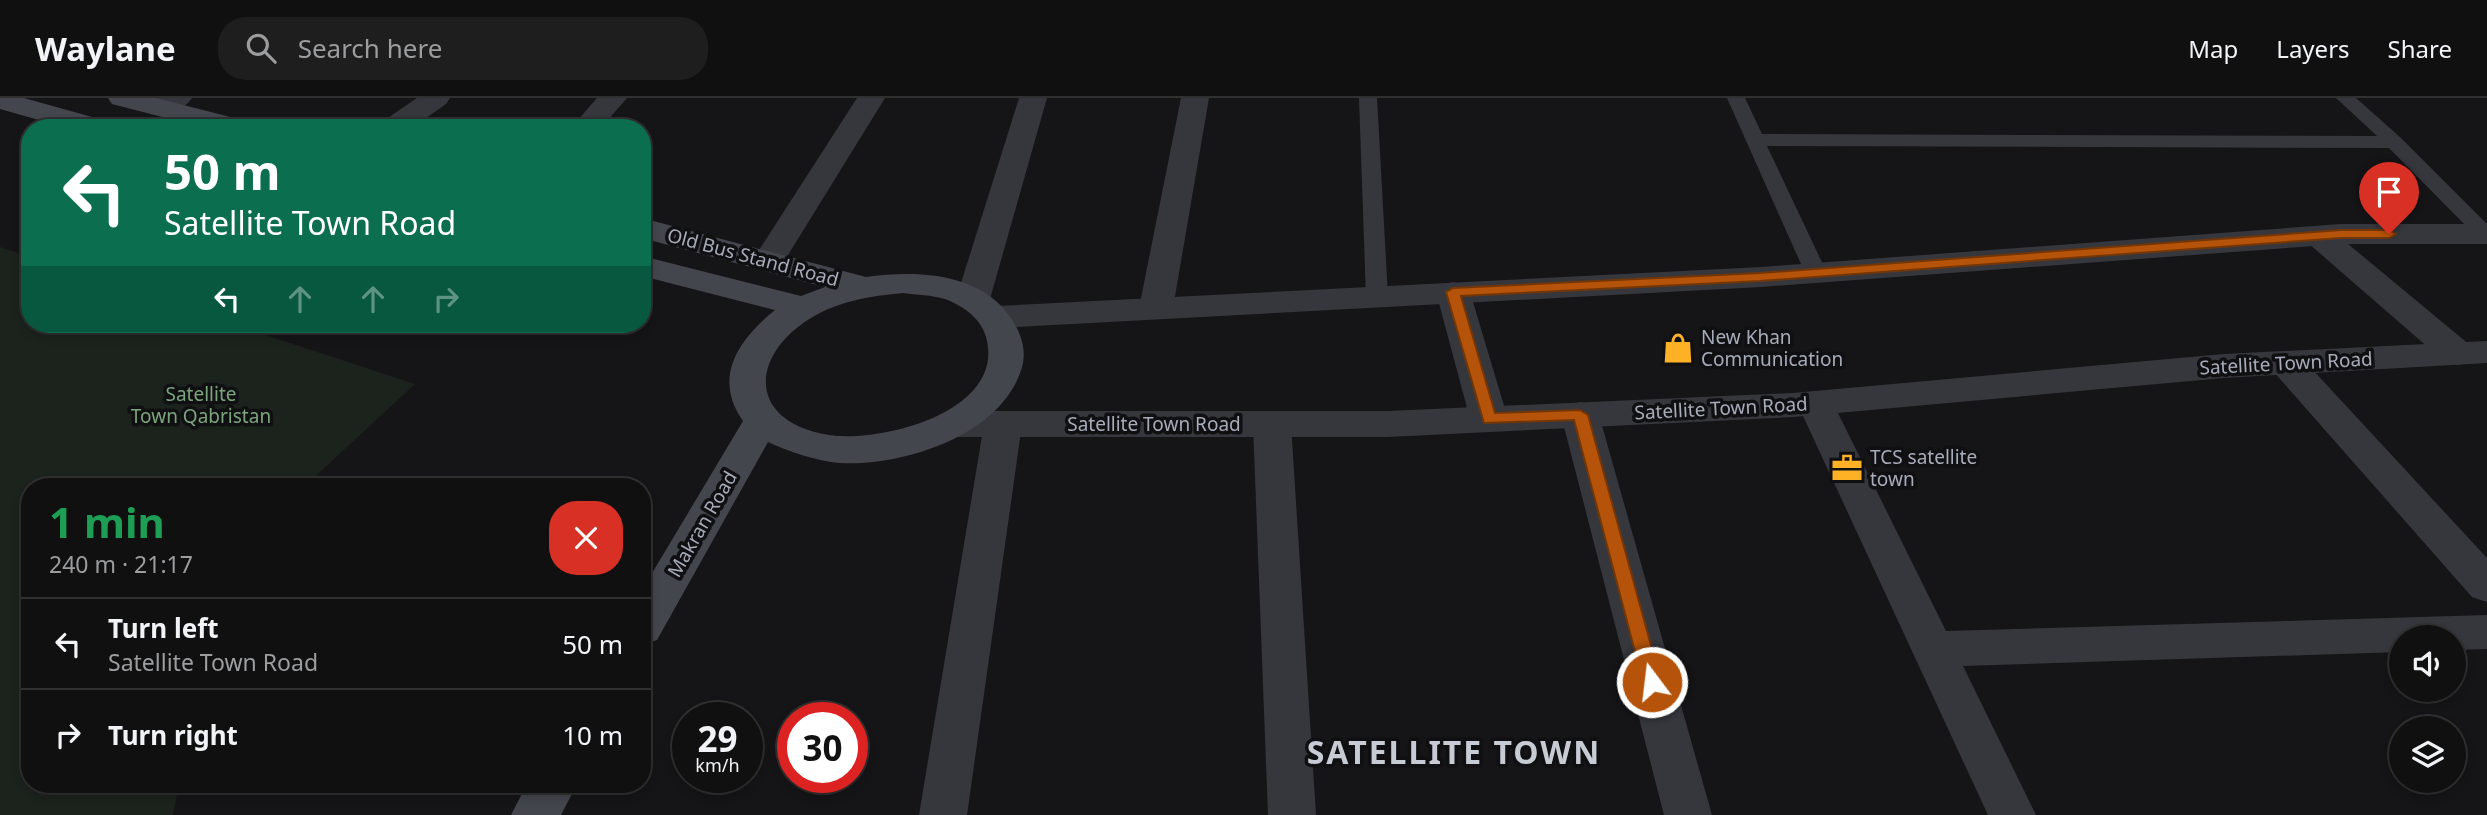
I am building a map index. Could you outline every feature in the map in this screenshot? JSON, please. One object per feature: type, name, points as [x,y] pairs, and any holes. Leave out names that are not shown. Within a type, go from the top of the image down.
[{"type":"main road","points":[[122,98],[169,103],[214,119]]},
{"type":"main road","points":[[0,100],[68,119]]},
{"type":"main road","name":"Old Bus Stand Road","points":[[651,230],[863,287]]},
{"type":"main road","name":"Old Bus Stand Road","points":[[651,268],[804,307]]},
{"type":"main road","points":[[903,284],[941,287],[985,308],[1008,342],[1004,371],[986,399],[952,424],[913,440],[869,449],[826,447],[789,437],[762,419],[748,398],[746,373],[756,349],[776,326],[804,307],[863,287],[903,284]]},
{"type":"main road","name":"Makran Road","points":[[651,612],[762,419]]},
{"type":"main road","points":[[535,815],[548,793]]},
{"type":"street","points":[[405,119],[436,98]]},
{"type":"street","points":[[593,119],[613,98]]},
{"type":"street","points":[[768,261],[871,98]]},
{"type":"street","points":[[1033,98],[985,308],[1156,308],[1816,273],[2319,236],[2486,234]]},
{"type":"street","points":[[1156,308],[1195,98]]},
{"type":"street","points":[[2319,236],[2473,353]]},
{"type":"street","points":[[1453,292],[1489,419]]},
{"type":"street","name":"Satellite Town Road","points":[[952,424],[1388,424],[1815,403],[2224,366],[2473,353]]},
{"type":"street","points":[[2286,363],[2487,586]]},
{"type":"street","points":[[1815,403],[2012,815]]},
{"type":"street","points":[[1580,415],[1688,815]]},
{"type":"street","points":[[943,815],[1003,424]]},
{"type":"street","points":[[1272,424],[1292,815]]},
{"type":"street","points":[[1933,649],[2487,632]]},
{"type":"lane","points":[[1368,98],[1377,297]]},
{"type":"lane","points":[[1736,98],[1816,273]]},
{"type":"lane","points":[[2345,98],[2394,142],[2486,234]]},
{"type":"lane","points":[[1756,140],[2394,142]]},
{"type":"green space","name":"Satellite Town Qabristan","points":[[0,247],[21,254],[21,333],[259,333],[415,384],[314,478],[21,478],[21,793],[177,793],[173,815],[0,815]]},
{"type":"place","name":"New Khan Communication","points":[[1678,348]]},
{"type":"place","name":"TCS satellite town","points":[[1847,468]]},
{"type":"district","name":"SATELLITE TOWN","points":[[1454,751]]},
{"type":"route","points":[[1652,682],[1580,415],[1489,419],[1453,292],[1760,277],[2341,234],[2389,234]]}]
